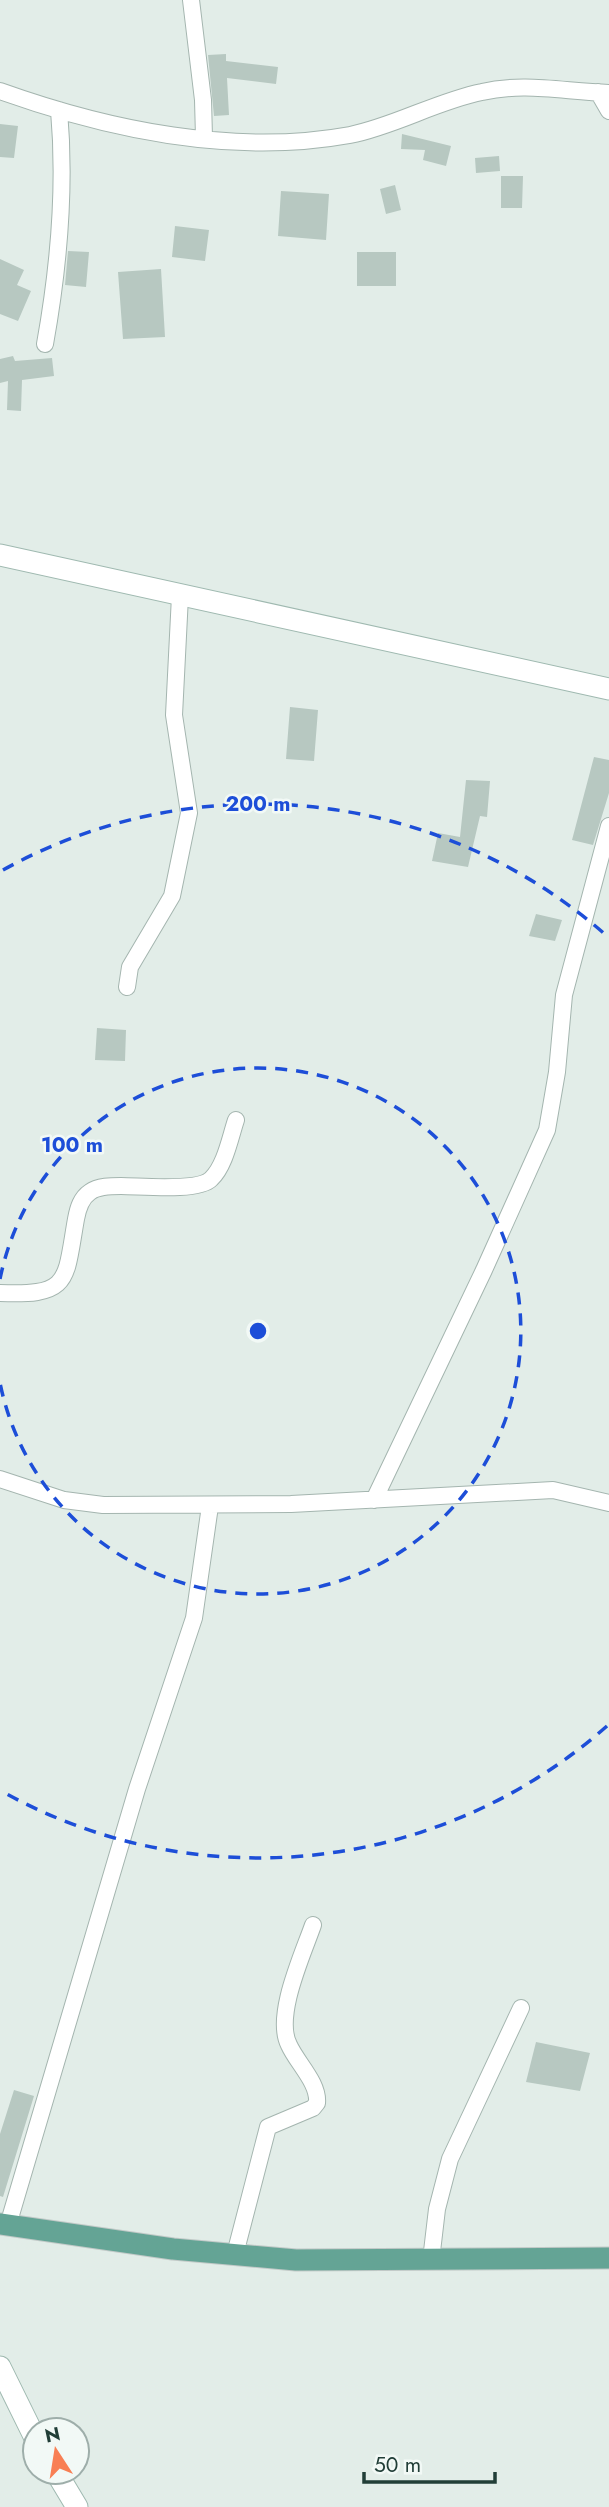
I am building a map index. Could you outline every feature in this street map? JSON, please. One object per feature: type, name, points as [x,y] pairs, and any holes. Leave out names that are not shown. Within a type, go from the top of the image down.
[{"type":"main road","points":[[0,555],[609,689]]},
{"type":"main road","points":[[4,2224],[173,2249],[296,2260],[609,2258]]},
{"type":"main road","points":[[0,2367],[24,2416]]},
{"type":"main road","points":[[64,2486],[77,2507]]},
{"type":"street","points":[[191,0],[203,100],[204,137]]},
{"type":"street","points":[[0,91],[119,126],[250,142],[306,141],[353,134],[482,92],[523,87],[603,93],[609,111]]},
{"type":"street","points":[[45,344],[56,283],[63,189],[59,110]]},
{"type":"street","points":[[127,987],[130,967],[172,896],[189,813],[188,789],[174,715],[180,596]]},
{"type":"street","points":[[374,1500],[484,1270],[547,1130],[557,1072],[564,995],[609,826]]},
{"type":"street","points":[[0,1293],[45,1292],[59,1285],[66,1273],[78,1210],[83,1198],[93,1189],[113,1186],[195,1186],[211,1180],[220,1164],[236,1120]]},
{"type":"street","points":[[0,1479],[64,1500],[103,1505],[211,1506],[554,1490],[609,1503]]},
{"type":"street","points":[[4,2224],[137,1789],[194,1618],[211,1506]]},
{"type":"street","points":[[235,2255],[268,2127],[313,2108],[317,2103],[316,2091],[288,2044],[284,2029],[289,1998],[313,1924]]},
{"type":"street","points":[[431,2260],[437,2209],[450,2159],[521,2008]]},
{"type":"building","points":[[226,54],[226,61],[278,67],[276,84],[227,78],[229,115],[214,116],[208,55]]},
{"type":"building","points":[[0,124],[18,126],[14,158],[0,157]]},
{"type":"building","points":[[402,134],[451,146],[446,166],[423,160],[425,150],[401,149]]},
{"type":"building","points":[[499,156],[500,171],[476,173],[475,158]]},
{"type":"building","points":[[501,176],[523,176],[522,208],[501,208]]},
{"type":"building","points":[[395,185],[401,210],[386,214],[380,189]]},
{"type":"building","points":[[281,191],[329,194],[326,240],[278,236]]},
{"type":"building","points":[[175,226],[209,230],[205,261],[172,257]]},
{"type":"building","points":[[68,251],[89,252],[86,287],[65,285]]},
{"type":"building","points":[[357,252],[396,252],[396,286],[357,286]]},
{"type":"building","points":[[0,259],[24,270],[17,285],[31,291],[18,321],[0,314]]},
{"type":"building","points":[[161,269],[165,337],[123,339],[118,272]]},
{"type":"building","points":[[13,356],[15,361],[52,358],[54,376],[22,380],[21,411],[7,410],[8,381],[0,383],[0,359]]},
{"type":"building","points":[[290,707],[318,710],[314,761],[286,759]]},
{"type":"building","points":[[594,757],[609,760],[609,793],[593,845],[572,840]]},
{"type":"building","points":[[466,780],[490,781],[487,817],[480,816],[468,867],[432,861],[438,833],[460,837]]},
{"type":"building","points":[[536,914],[562,920],[555,941],[529,936]]},
{"type":"building","points":[[97,1028],[126,1030],[125,1061],[95,1060]]},
{"type":"building","points":[[536,2042],[590,2053],[580,2091],[526,2082]]},
{"type":"building","points":[[14,2090],[34,2096],[3,2197],[0,2196],[0,2134]]}]
